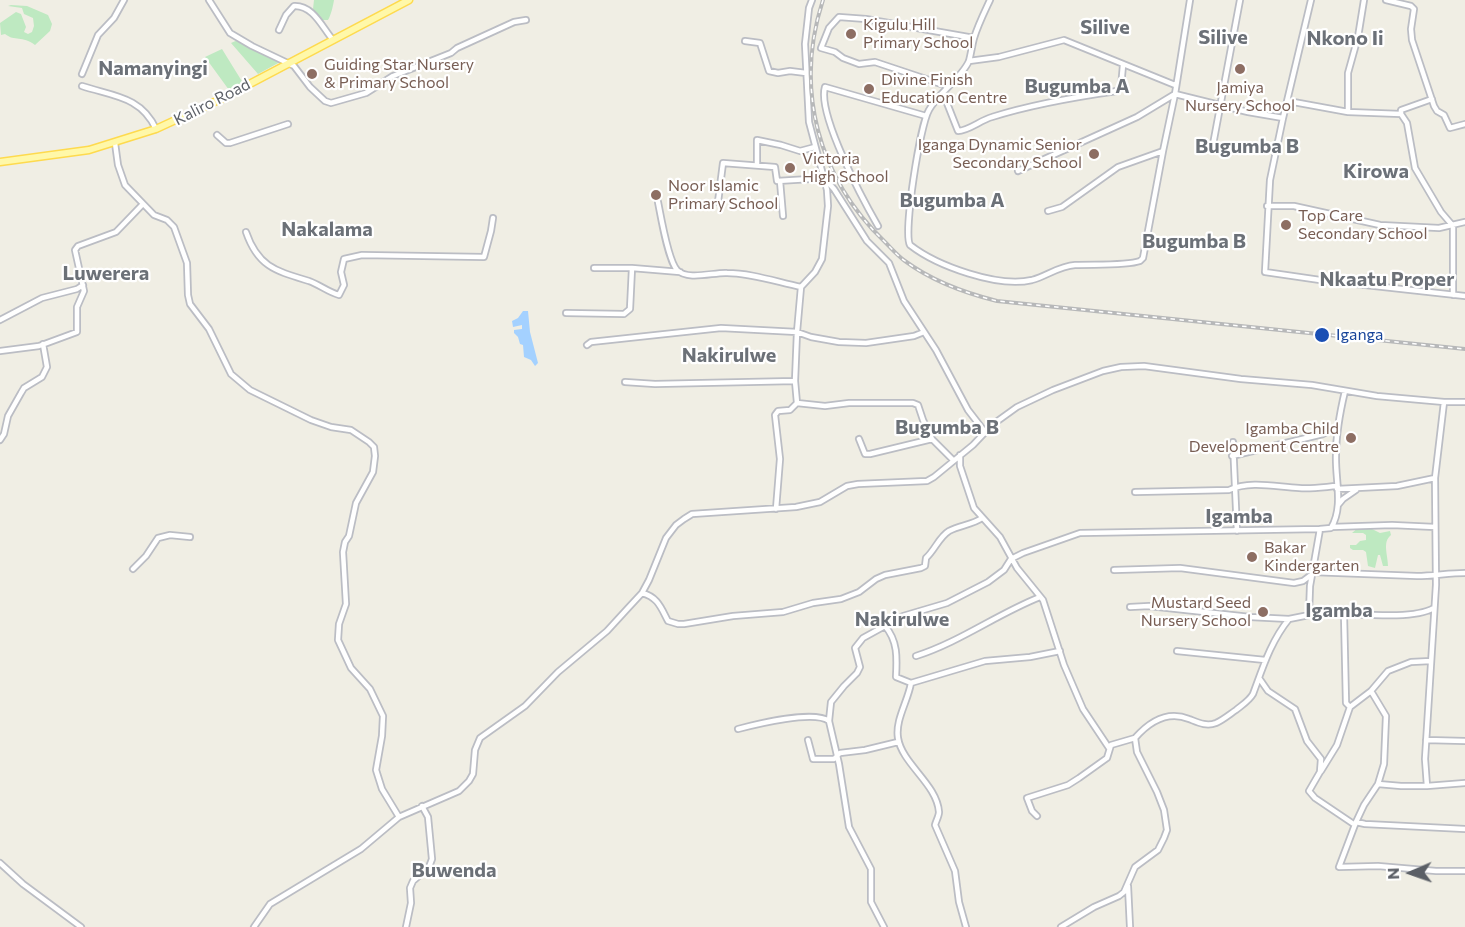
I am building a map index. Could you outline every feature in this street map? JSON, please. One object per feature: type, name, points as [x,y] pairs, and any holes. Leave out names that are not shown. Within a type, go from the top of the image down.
[{"type":"main road","name":"Kaliro Road","points":[[0,162],[78,152],[115,143],[156,129],[223,98],[409,0]]},
{"type":"street","points":[[82,74],[98,35],[114,18],[124,0]]},
{"type":"street","points":[[209,0],[230,33],[286,64],[294,66],[310,87],[325,101],[331,103],[366,93],[387,79],[451,53],[457,48],[514,22],[526,20]]},
{"type":"street","points":[[797,403],[795,381],[801,287],[815,273],[822,259],[828,206],[823,175],[809,122],[805,44],[812,0]]},
{"type":"street","points":[[990,0],[974,38],[969,61],[947,86],[926,116],[917,154],[908,241],[919,252],[937,261],[996,280],[1021,282],[1064,267],[1140,261],[1143,258],[1175,94],[1190,0]]},
{"type":"street","points":[[1212,150],[1240,0]]},
{"type":"street","points":[[1311,0],[1270,180],[1267,206],[1265,269],[1267,273],[1465,296]]},
{"type":"street","points":[[1348,112],[1348,73],[1358,37],[1364,0]]},
{"type":"street","points":[[1386,0],[1411,6],[1414,9],[1412,40],[1437,111],[1444,115],[1450,128],[1465,124]]},
{"type":"street","points":[[279,30],[291,9],[294,6],[300,6],[309,9],[333,40]]},
{"type":"street","points":[[947,86],[875,62],[858,64],[835,52],[821,48],[830,28],[840,17],[866,19],[974,38]]},
{"type":"street","points":[[745,40],[760,43],[769,71],[778,73],[790,70],[806,73]]},
{"type":"street","points":[[969,61],[999,57],[1064,40],[1175,86]]},
{"type":"street","points":[[943,93],[958,131],[963,131],[977,122],[993,117],[1068,99],[1117,91],[1121,87],[1123,65]]},
{"type":"street","points":[[82,86],[128,99],[150,117],[156,129]]},
{"type":"street","points":[[878,226],[838,145],[822,96],[825,87],[926,116]]},
{"type":"street","points":[[1018,171],[1137,117],[1175,94],[1283,118]]},
{"type":"street","points":[[1401,114],[1401,110],[1432,99]]},
{"type":"street","points":[[1288,101],[1348,112],[1401,114]]},
{"type":"street","points":[[1401,114],[1407,123],[1415,168],[1453,226],[1453,295]]},
{"type":"street","points":[[218,135],[226,143],[230,143],[288,124]]},
{"type":"street","points":[[757,165],[757,140],[800,152],[815,147]]},
{"type":"street","points":[[115,143],[120,175],[125,185],[154,215],[167,220],[174,227],[187,263],[190,304],[209,329],[231,374],[250,390],[312,420],[331,427],[351,430],[374,447],[373,472],[356,503],[343,552],[346,604],[339,624],[338,640],[351,668],[370,689],[383,716],[376,770],[382,789],[399,817]]},
{"type":"street","points":[[1048,211],[1062,207],[1118,167],[1163,151]]},
{"type":"street","points":[[718,202],[723,163],[775,167],[776,179],[780,181],[810,179],[823,175]]},
{"type":"street","points":[[823,175],[867,241],[889,263],[904,301],[945,365],[968,410],[985,432]]},
{"type":"street","points":[[780,181],[783,216]]},
{"type":"street","points":[[658,202],[670,256],[681,273]]},
{"type":"street","points":[[0,351],[43,344],[76,332],[77,307],[84,295],[75,250],[78,246],[116,232],[143,204]]},
{"type":"street","points":[[1267,206],[1294,206],[1380,225],[1429,228],[1453,226],[1465,222]]},
{"type":"street","points":[[246,232],[256,254],[268,266],[287,275],[310,281],[339,295],[344,285],[341,272],[344,259],[362,255],[484,257],[493,218]]},
{"type":"street","points":[[594,268],[632,268],[690,275],[729,273],[801,287]]},
{"type":"street","points":[[566,313],[624,314],[630,309],[632,268]]},
{"type":"street","points":[[0,320],[42,297],[77,289],[83,285]]},
{"type":"street","points":[[587,345],[591,342],[721,328],[797,332],[839,342],[866,343],[914,336],[924,332]]},
{"type":"street","points":[[0,440],[4,434],[8,416],[24,388],[42,377],[47,367],[43,344]]},
{"type":"street","points":[[254,927],[270,904],[361,849],[399,817],[459,791],[473,774],[475,750],[480,738],[525,706],[558,672],[607,631],[642,593],[666,538],[676,525],[692,514],[796,507],[820,502],[847,486],[927,481],[1017,406],[1103,371],[1120,368],[1144,366],[1292,382],[1345,391],[1444,402],[1465,402]]},
{"type":"street","points":[[625,382],[655,384],[795,381]]},
{"type":"street","points":[[1332,527],[1338,506],[1335,453],[1345,391]]},
{"type":"street","points":[[1427,786],[1425,759],[1434,608],[1435,478],[1444,402]]},
{"type":"street","points":[[797,403],[825,406],[849,403],[913,403],[918,405],[932,439],[953,460]]},
{"type":"street","points":[[776,508],[780,459],[775,415],[778,411],[790,410],[797,403]]},
{"type":"street","points":[[1232,456],[1323,434],[1338,427]]},
{"type":"street","points":[[859,439],[865,454],[870,454],[932,439]]},
{"type":"street","points":[[1233,442],[1237,531]]},
{"type":"street","points":[[960,455],[960,466],[978,514],[1000,537],[1011,559],[1045,605],[1064,665],[1083,709],[1108,748],[1107,758],[1068,785],[1027,798],[1032,811],[1037,816]]},
{"type":"street","points":[[1135,492],[1229,490],[1251,485],[1312,489],[1360,488],[1397,486],[1435,478]]},
{"type":"street","points":[[1338,506],[1343,499],[1360,488]]},
{"type":"street","points":[[642,593],[651,595],[658,601],[668,621],[678,624],[783,612],[813,603],[841,599],[859,592],[885,575],[921,568],[925,566],[926,558],[934,551],[946,533],[982,518]]},
{"type":"street","points":[[1005,569],[1011,559],[1040,546],[1080,533],[1320,530],[1332,527],[1392,525],[1435,527]]},
{"type":"street","points":[[1309,615],[1312,574],[1320,530]]},
{"type":"street","points":[[133,569],[146,556],[158,538],[171,535],[190,537]]},
{"type":"street","points":[[884,927],[871,902],[871,869],[849,827],[829,721],[831,702],[843,686],[857,674],[860,659],[856,652],[856,644],[863,638],[903,616],[947,603],[988,582],[1005,569],[1012,566],[1017,568]]},
{"type":"street","points":[[1114,570],[1180,568],[1294,583],[1303,581],[1312,574],[1429,576],[1435,573],[1465,573]]},
{"type":"street","points":[[916,656],[940,648],[1040,597]]},
{"type":"street","points":[[1130,607],[1149,606],[1289,619],[1309,615],[1344,614],[1425,614],[1433,618]]},
{"type":"street","points":[[1425,614],[1434,608]]},
{"type":"street","points":[[1344,614],[1346,703],[1350,708]]},
{"type":"street","points":[[1108,748],[1135,738],[1147,725],[1168,715],[1199,723],[1216,723],[1250,700],[1278,632],[1289,619]]},
{"type":"street","points":[[885,626],[893,636],[897,658],[896,677],[911,683],[986,661],[1030,657],[1060,651]]},
{"type":"street","points":[[1177,651],[1265,660]]},
{"type":"street","points":[[1431,661],[1411,662],[1388,670],[1371,691],[1350,708],[1337,745],[1309,791],[1315,798],[1355,824],[1465,829]]},
{"type":"street","points":[[1259,678],[1268,691],[1295,709],[1307,741],[1320,759],[1320,772]]},
{"type":"street","points":[[911,683],[898,724],[898,742],[926,784],[936,804],[939,813],[934,825],[955,871],[959,902],[966,927]]},
{"type":"street","points":[[1371,691],[1386,716],[1384,764],[1378,784],[1355,824],[1340,867],[1378,866],[1465,871]]},
{"type":"street","points":[[738,729],[792,718],[824,717],[829,721]]},
{"type":"street","points":[[1060,927],[1094,907],[1119,896],[1124,891],[1134,867],[1158,850],[1167,830],[1164,810],[1137,752],[1135,738]]},
{"type":"street","points":[[808,740],[813,759],[834,759],[837,755],[898,742]]},
{"type":"street","points":[[1426,740],[1465,741]]},
{"type":"street","points":[[1378,784],[1427,786],[1465,783]]},
{"type":"street","points":[[406,927],[411,903],[410,888],[413,881],[429,867],[432,859],[428,817],[422,806]]},
{"type":"street","points":[[0,863],[23,884],[81,927]]},
{"type":"street","points":[[1128,881],[1130,927]]},
{"type":"green space","points":[[314,0],[334,0],[328,20],[321,20],[313,9]]},
{"type":"green space","points":[[8,6],[27,6],[48,15],[52,24],[50,31],[35,45],[26,40],[1,35],[0,23],[16,12],[21,14],[26,27],[24,32],[28,34],[32,32],[34,26],[33,18],[24,14],[22,8]]},
{"type":"green space","points":[[240,39],[280,62],[258,74],[231,43]]},
{"type":"green space","points":[[222,49],[243,83],[229,90],[205,57]]},
{"type":"green space","points":[[1359,527],[1380,533],[1390,531],[1391,535],[1386,545],[1388,566],[1383,566],[1380,555],[1378,555],[1375,568],[1368,566],[1366,552],[1350,548],[1350,545],[1366,540],[1366,535],[1363,533],[1352,533]]},
{"type":"water","points":[[523,311],[528,311],[530,332],[538,363],[535,366],[531,360],[524,357],[523,345],[514,333],[514,330],[522,329],[522,325],[513,327],[512,321],[518,318]]},
{"type":"waterway","points":[[334,36],[339,33]]},
{"type":"railway","points":[[823,0],[815,33],[811,66],[812,99],[818,130],[828,161],[843,190],[862,217],[900,257],[926,275],[961,290],[997,301],[1465,349]]},
{"type":"place","name":"Kigulu Hill Primary School","points":[[851,34]]},
{"type":"place","name":"Jamiya Nursery School","points":[[1240,69]]},
{"type":"place","name":"Guiding Star Nursery & Primary School","points":[[312,74]]},
{"type":"place","name":"Divine Finish Education Centre","points":[[869,89]]},
{"type":"place","name":"Iganga Dynamic Senior Secondary School","points":[[1094,154]]},
{"type":"place","name":"Victoria High School","points":[[790,168]]},
{"type":"place","name":"Noor Islamic Primary School","points":[[656,195]]},
{"type":"place","name":"Top Care Secondary School","points":[[1286,225]]},
{"type":"place","name":"Iganga","points":[[1322,335]]},
{"type":"place","name":"Igamba Child Development Centre","points":[[1351,438]]},
{"type":"place","name":"Bakar Kindergarten","points":[[1252,557]]},
{"type":"place","name":"Mustard Seed Nursery School","points":[[1263,612]]},
{"type":"district","name":"Silive","points":[[1105,27]]},
{"type":"district","name":"Silive","points":[[1223,37]]},
{"type":"district","name":"Nkono Ii","points":[[1345,38]]},
{"type":"district","name":"Namanyingi","points":[[153,68]]},
{"type":"district","name":"Bugumba A","points":[[1077,86]]},
{"type":"district","name":"Bugumba B","points":[[1247,146]]},
{"type":"district","name":"Kirowa","points":[[1376,171]]},
{"type":"district","name":"Bugumba A","points":[[952,200]]},
{"type":"district","name":"Nakalama","points":[[327,229]]},
{"type":"district","name":"Bugumba B","points":[[1194,241]]},
{"type":"district","name":"Luwerera","points":[[106,273]]},
{"type":"district","name":"Nkaatu Proper","points":[[1387,279]]},
{"type":"district","name":"Nakirulwe","points":[[729,355]]},
{"type":"district","name":"Bugumba B","points":[[947,427]]},
{"type":"district","name":"Igamba","points":[[1239,516]]},
{"type":"district","name":"Igamba","points":[[1339,610]]},
{"type":"district","name":"Nakirulwe","points":[[902,619]]},
{"type":"district","name":"Buwenda","points":[[454,870]]}]
